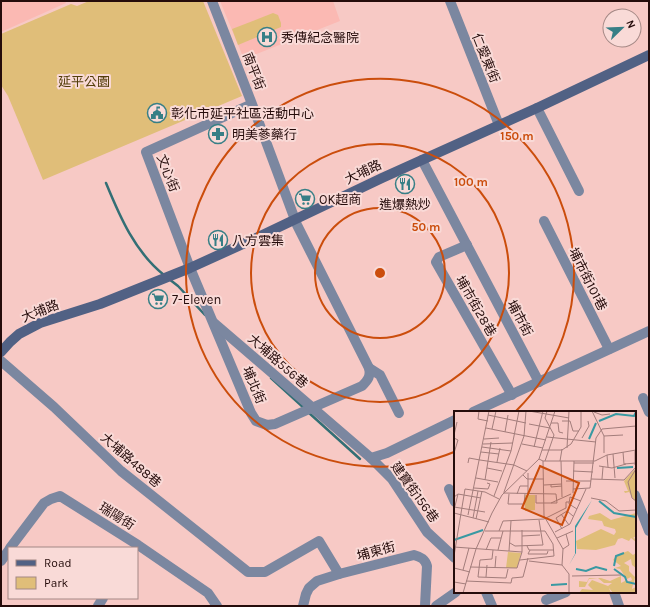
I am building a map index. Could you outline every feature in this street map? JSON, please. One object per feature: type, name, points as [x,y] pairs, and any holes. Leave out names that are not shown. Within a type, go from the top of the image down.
[{"type":"main road","name":"大埔路","points":[[1,352],[19,334],[40,323],[87,308],[190,268],[649,55]]},
{"type":"street","name":"南平街","points":[[212,1],[295,219]]},
{"type":"street","name":"仁愛東街","points":[[450,1],[499,125]]},
{"type":"street","name":"文心街","points":[[190,268],[146,152],[252,104]]},
{"type":"street","points":[[537,108],[579,191]]},
{"type":"street","name":"埔市街","points":[[422,160],[539,382]]},
{"type":"street","points":[[295,219],[369,368],[380,375],[399,413]]},
{"type":"street","name":"埔市街101巷","points":[[544,221],[609,349]]},
{"type":"street","name":"埔市街28巷","points":[[467,245],[439,257],[436,262],[512,395]]},
{"type":"street","name":"大埔路556巷","points":[[190,268],[212,322],[371,458]]},
{"type":"street","name":"埔北街","points":[[212,322],[256,420],[267,425],[275,424],[362,386],[371,374],[369,368]]},
{"type":"street","points":[[475,411],[649,331]]},
{"type":"street","name":"大埔路488巷","points":[[1,361],[54,407],[121,471],[248,572],[265,572],[319,541],[339,574]]},
{"type":"street","points":[[643,398],[649,412]]},
{"type":"street","points":[[371,458],[387,453],[454,420]]},
{"type":"street","name":"建寶街156巷","points":[[371,458],[392,479],[427,532],[454,557]]},
{"type":"street","points":[[450,489],[454,499]]},
{"type":"street","name":"瑞陽街","points":[[11,547],[44,503],[60,496],[208,593],[217,606]]},
{"type":"street","points":[[636,497],[649,531]]},
{"type":"street","name":"瑞陽街","points":[[1,561],[8,552]]},
{"type":"street","name":"埔東街","points":[[303,606],[309,588],[317,581],[414,555],[421,557],[427,566],[425,606]]},
{"type":"street","points":[[436,606],[455,593]]},
{"type":"street","points":[[486,593],[492,606]]},
{"type":"street","points":[[546,599],[563,593]]},
{"type":"street","points":[[614,593],[619,606]]},
{"type":"shaded area","points":[[1,1],[65,1],[66,3],[1,32]]},
{"type":"shaded area","name":"秀傳紀念醫院","points":[[220,1],[333,1],[340,21],[244,59]]},
{"type":"green space","name":"延平公園","points":[[89,1],[203,1],[242,96],[43,180],[8,96],[1,85],[1,34],[71,4],[77,6]]},
{"type":"green space","points":[[273,13],[278,15],[281,27],[238,45],[232,29]]},
{"type":"waterway","points":[[106,183],[129,233],[145,256],[164,275]]},
{"type":"waterway","points":[[169,279],[178,286],[205,315]]},
{"type":"waterway","points":[[271,378],[304,408]]},
{"type":"waterway","points":[[308,412],[360,459]]},
{"type":"place","name":"秀傳紀念醫院","points":[[267,37]]},
{"type":"place","name":"彰化市延平社區活動中心","points":[[157,113]]},
{"type":"place","name":"明美蔘藥行","points":[[218,134]]},
{"type":"place","name":"進爆熱炒","points":[[405,184]]},
{"type":"place","name":"OK超商","points":[[305,199]]},
{"type":"place","name":"八方雲集","points":[[218,240]]},
{"type":"place","name":"7-Eleven","points":[[158,299]]}]
